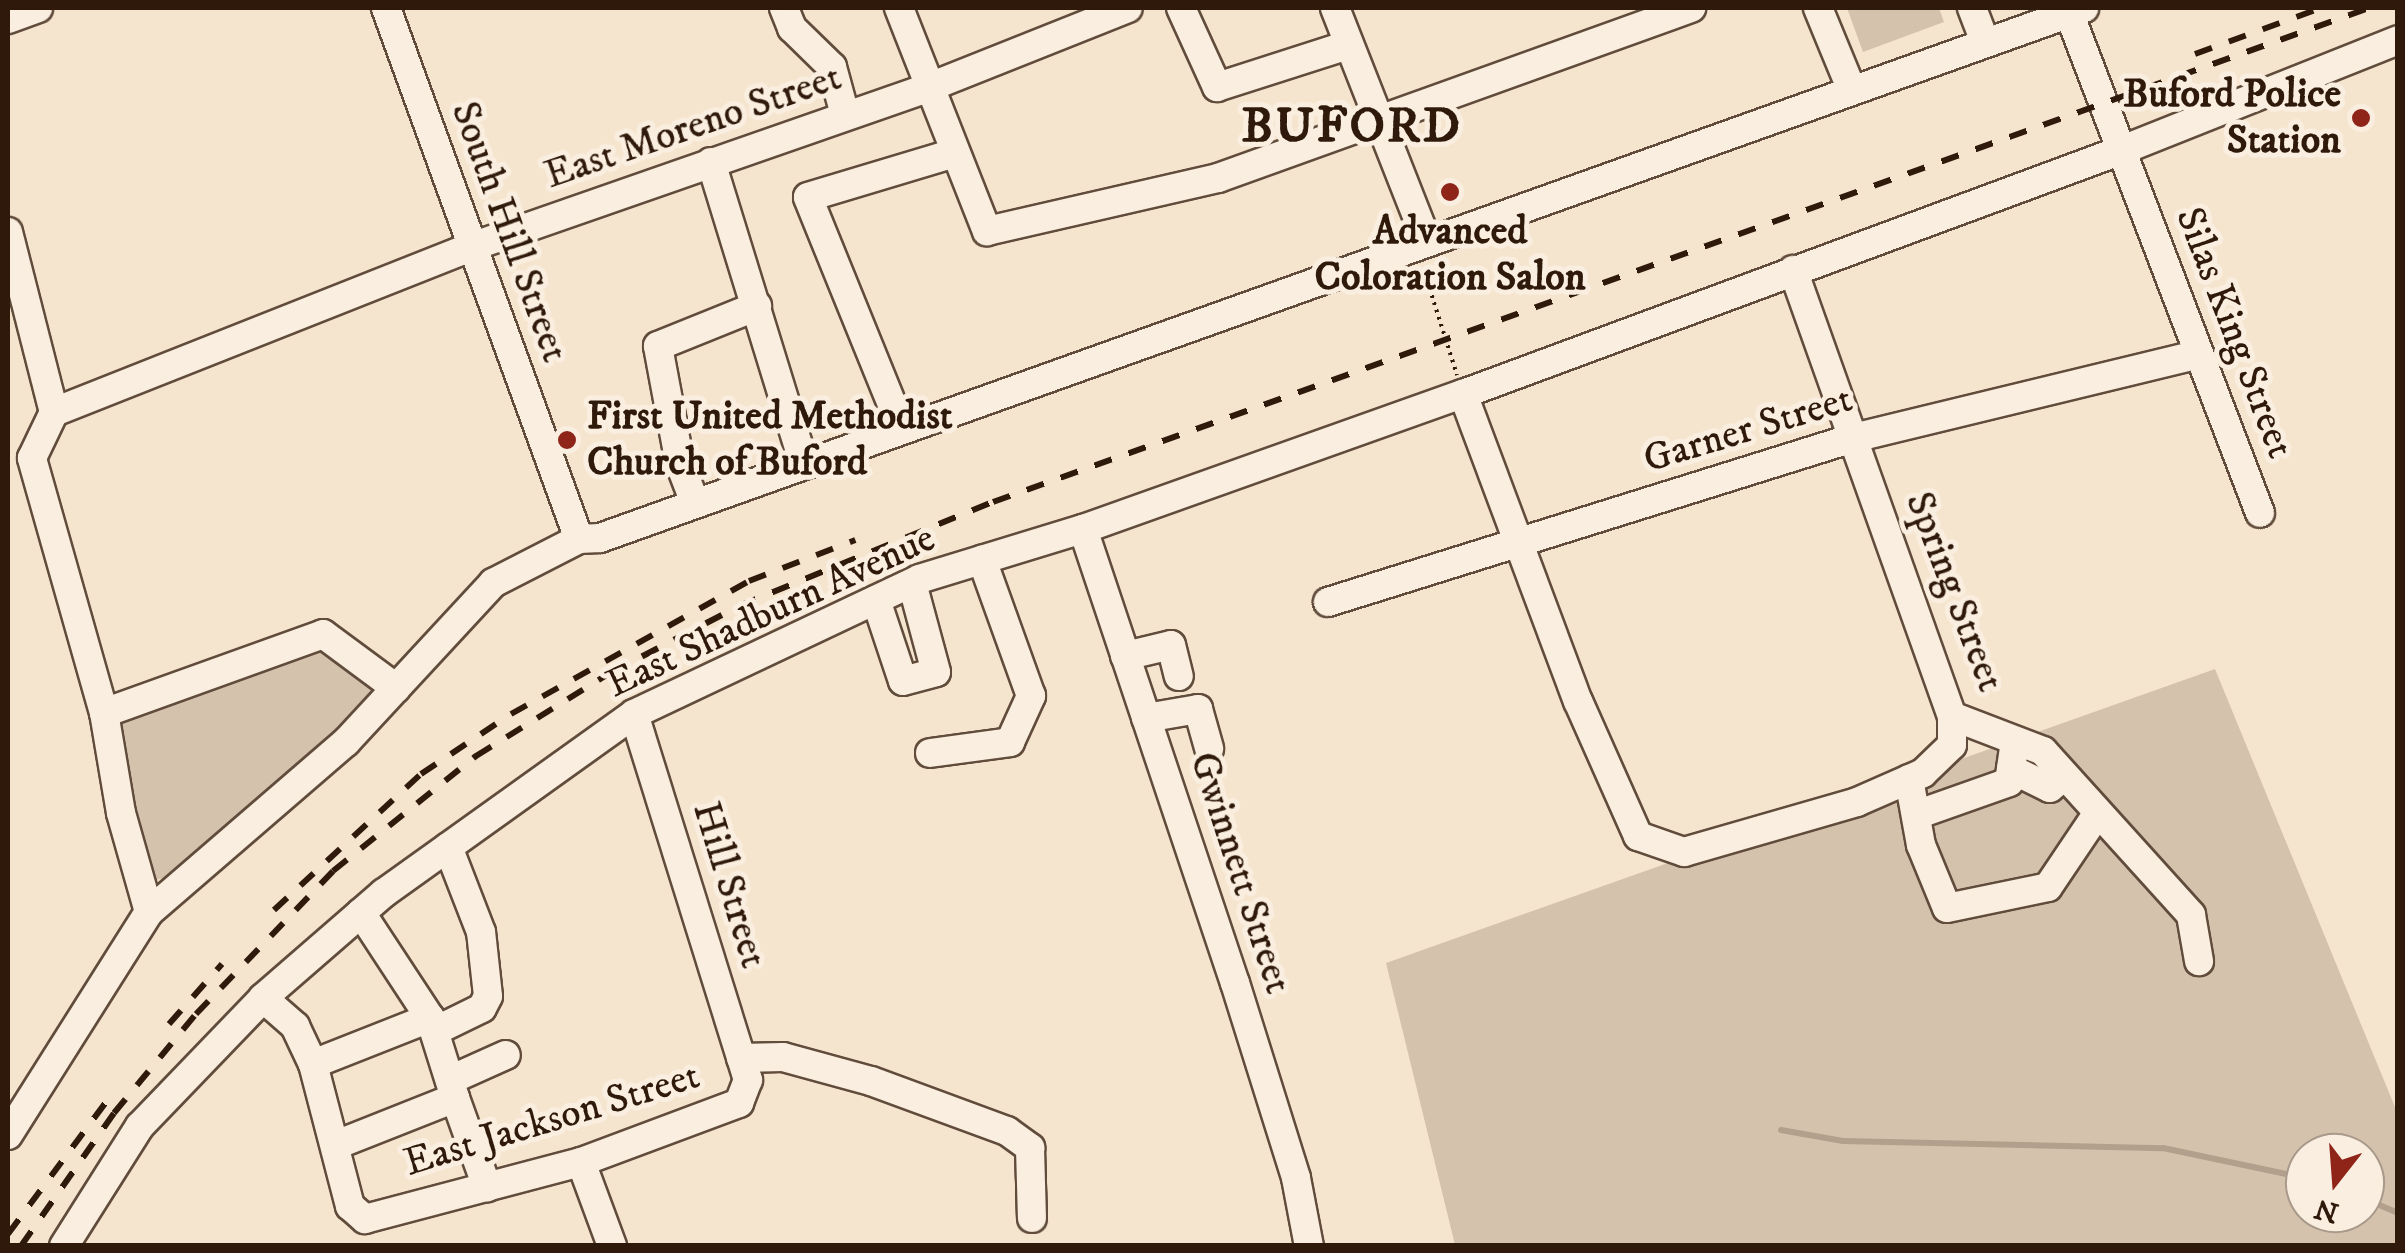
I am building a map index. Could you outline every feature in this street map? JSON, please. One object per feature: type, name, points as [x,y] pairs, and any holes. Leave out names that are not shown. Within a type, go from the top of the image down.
[{"type":"street","points":[[8,19],[38,8]]},
{"type":"street","name":"South Hill Street","points":[[386,8],[470,248],[579,539]]},
{"type":"street","points":[[784,8],[792,28],[832,67],[845,115]]},
{"type":"street","points":[[898,8],[987,231],[1218,178],[1688,8]]},
{"type":"street","name":"East Moreno Street","points":[[54,412],[470,248],[927,88],[1128,8]]},
{"type":"street","points":[[1181,8],[1218,87],[1348,44]]},
{"type":"street","points":[[1334,8],[1427,242]]},
{"type":"street","points":[[1818,8],[1850,88]]},
{"type":"street","points":[[1972,8],[1986,42]]},
{"type":"street","points":[[8,1135],[149,912],[346,742],[493,583],[579,539],[600,538],[2076,10]]},
{"type":"street","name":"Silas King Street","points":[[2076,10],[2196,355],[2260,514]]},
{"type":"street","name":"East Shadburn Avenue","points":[[64,1246],[140,1126],[263,998],[361,913],[634,714],[912,583],[1083,529],[1463,394],[2122,150],[2398,40]]},
{"type":"street","points":[[902,429],[808,197],[954,153]]},
{"type":"street","points":[[712,162],[804,465]]},
{"type":"street","points":[[8,232],[54,412],[32,458],[46,527],[104,713],[121,814],[149,912]]},
{"type":"street","name":"Spring Street","points":[[1792,270],[1952,716],[2043,751],[2191,915],[2200,961]]},
{"type":"street","points":[[695,503],[680,464],[658,346],[757,306]]},
{"type":"street","name":"Garner Street","points":[[1328,602],[1853,438],[2196,355]]},
{"type":"street","points":[[1463,394],[1578,701],[1638,836],[1684,852],[1766,833],[1909,779],[1952,745],[1952,716]]},
{"type":"street","name":"Gwinnett Street","points":[[1083,529],[1296,1178],[1309,1246]]},
{"type":"street","points":[[930,752],[1010,742],[1031,696],[982,560]]},
{"type":"street","points":[[876,600],[903,681],[936,672],[912,583]]},
{"type":"street","points":[[104,713],[323,634],[396,688]]},
{"type":"street","points":[[1126,656],[1171,645],[1179,676]]},
{"type":"street","points":[[1146,718],[1198,709],[1209,748]]},
{"type":"street","name":"Hill Street","points":[[634,714],[744,1069]]},
{"type":"street","points":[[2010,776],[2015,741]]},
{"type":"street","points":[[1916,814],[2010,776],[2050,788],[2064,776]]},
{"type":"street","points":[[1909,779],[1916,814],[1948,908],[2048,888],[2096,814]]},
{"type":"street","points":[[313,1064],[482,1008],[487,990],[480,932],[448,847]]},
{"type":"street","points":[[361,913],[432,1024],[487,1187]]},
{"type":"street","points":[[263,998],[294,1026],[313,1064],[336,1144],[452,1089],[506,1055]]},
{"type":"street","points":[[744,1069],[782,1057],[871,1080],[1007,1131],[1030,1148],[1032,1218]]},
{"type":"street","name":"East Jackson Street","points":[[336,1144],[350,1206],[365,1219],[581,1162],[739,1103],[744,1069]]},
{"type":"street","points":[[581,1162],[612,1246]]},
{"type":"path","points":[[1424,274],[1463,394]]},
{"type":"shaded area","points":[[1847,8],[1939,8],[1944,22],[1863,52]]},
{"type":"shaded area","points":[[325,642],[370,676],[374,690],[364,706],[167,877],[156,880],[117,736],[121,725],[131,711]]},
{"type":"shaded area","points":[[2215,669],[2397,1112],[2397,1245],[1455,1245],[1386,963]]},
{"type":"waterway","points":[[1781,1130],[1843,1141],[2163,1148],[2285,1174]]},
{"type":"waterway","points":[[2385,1207],[2398,1213]]},
{"type":"railway","points":[[2195,54],[2321,8]]},
{"type":"railway","points":[[21,1246],[114,1113],[196,1014],[333,871],[476,756],[610,673],[739,606],[993,502],[2369,8]]},
{"type":"railway","points":[[274,910],[421,774],[511,714],[749,581],[855,540]]},
{"type":"railway","points":[[169,1024],[222,964]]},
{"type":"railway","points":[[8,1234],[106,1102]]},
{"type":"place","name":"Buford Police Station","points":[[2361,118]]},
{"type":"place","name":"Advanced Coloration Salon","points":[[1450,192]]},
{"type":"place","name":"First United Methodist Church of Buford","points":[[567,440]]},
{"type":"district","name":"BUFORD","points":[[1352,127]]}]
